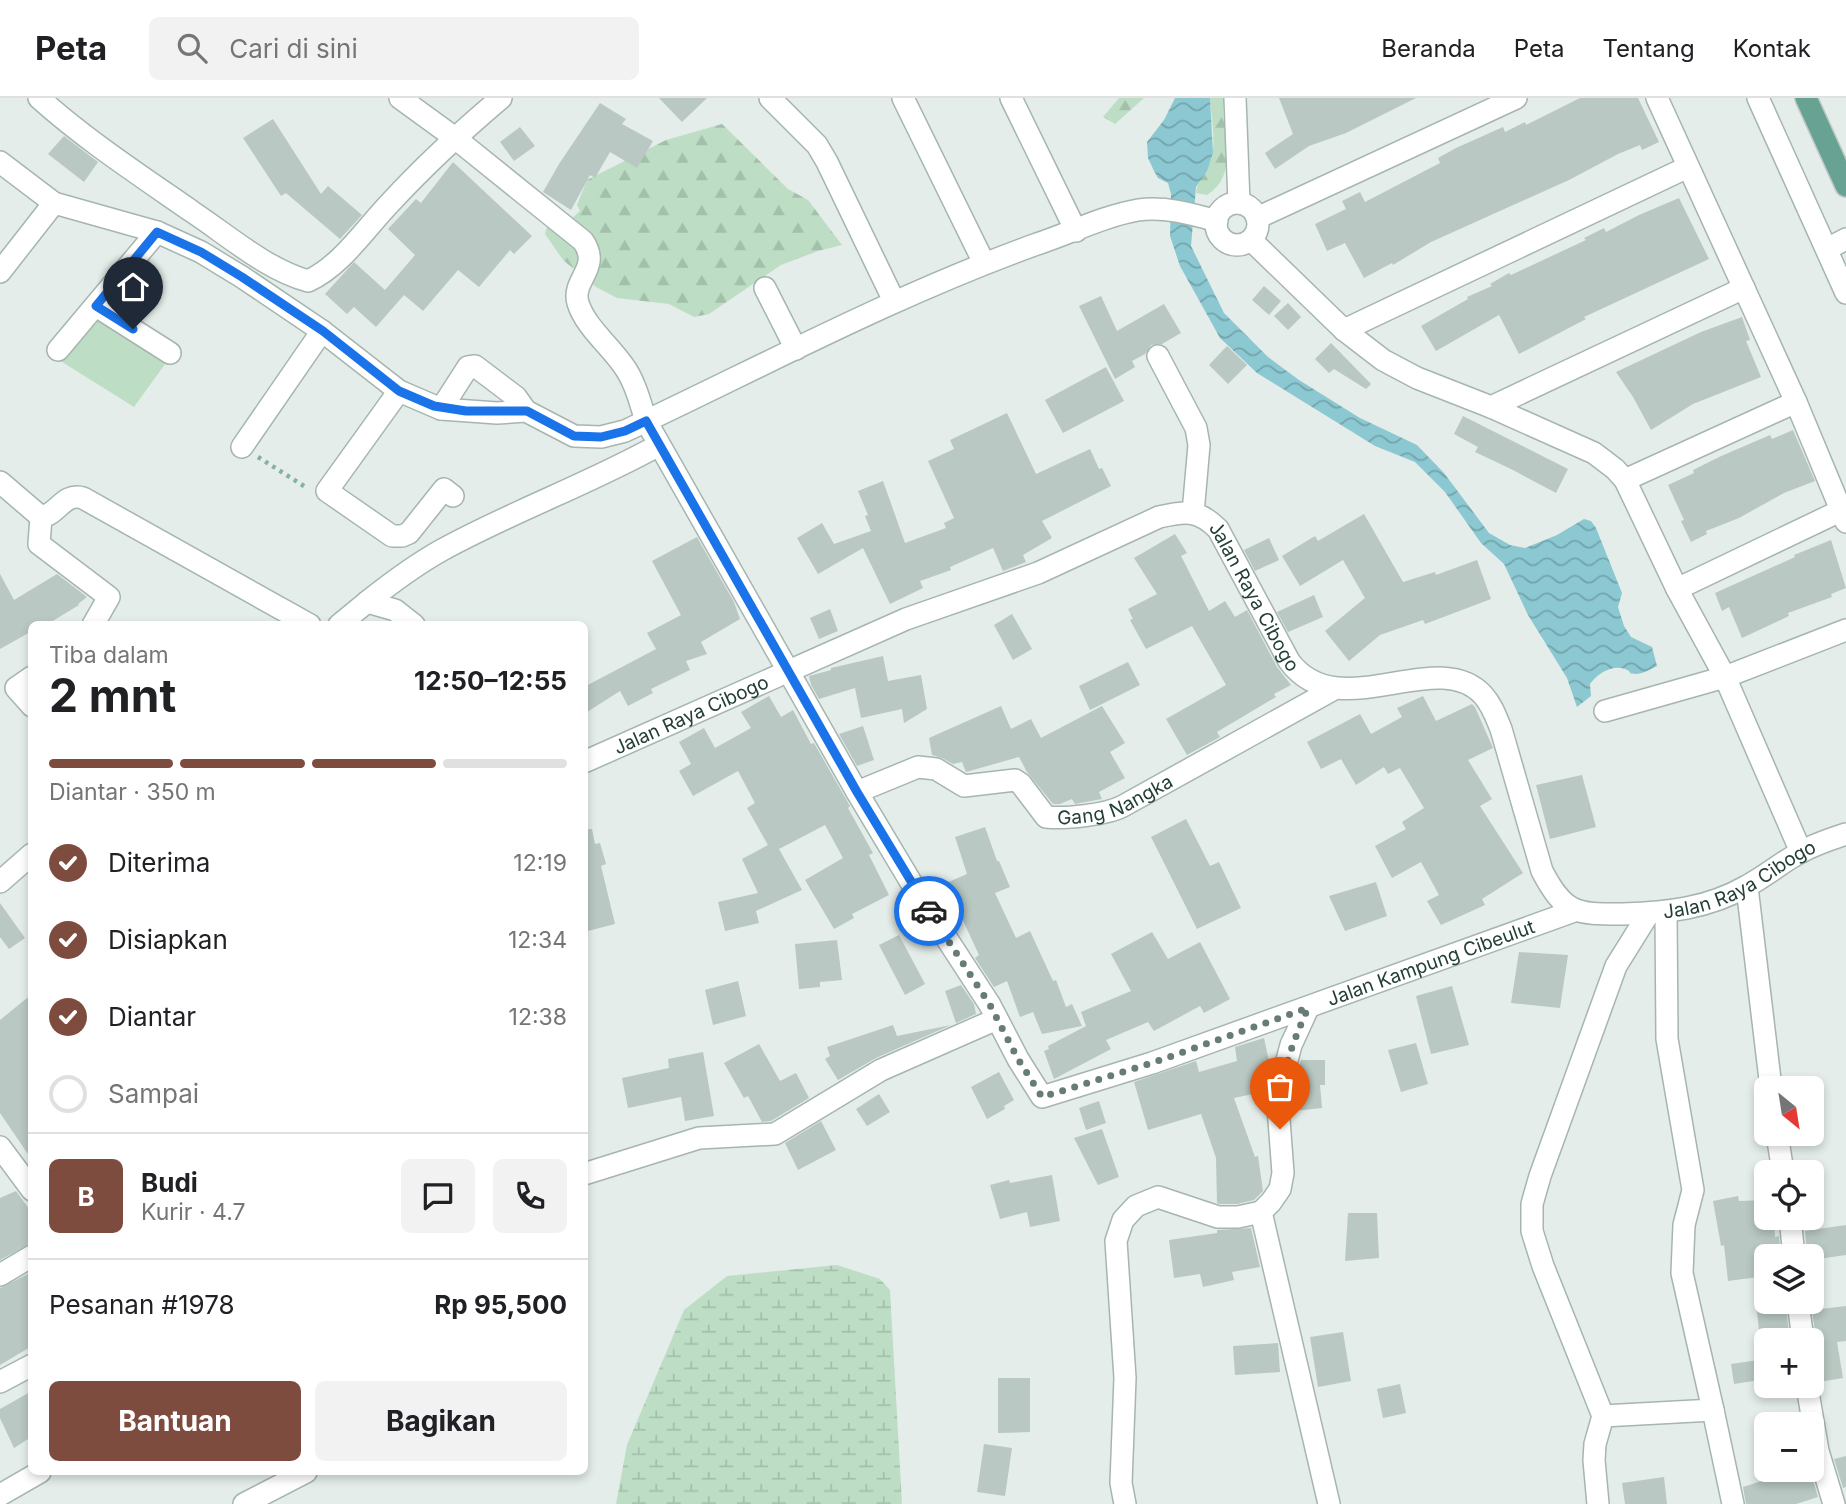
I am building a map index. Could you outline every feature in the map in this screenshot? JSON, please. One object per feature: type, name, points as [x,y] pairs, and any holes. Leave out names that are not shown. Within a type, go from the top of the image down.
[{"type":"main road","points":[[1806,98],[1846,186]]},
{"type":"main road","points":[[1815,98],[1846,167]]},
{"type":"street","points":[[39,98],[116,160],[256,256],[292,277],[308,281],[325,274],[391,201],[455,138],[501,98]]},
{"type":"street","points":[[400,98],[455,138],[583,241],[589,249],[591,255],[577,300],[584,314],[625,368],[646,421],[659,445],[857,792],[1042,1097],[1152,1063],[1308,1008]]},
{"type":"street","points":[[770,98],[809,137],[827,162],[894,301]]},
{"type":"street","points":[[1011,98],[1076,231]]},
{"type":"street","points":[[1235,98],[1239,203]]},
{"type":"street","points":[[1257,218],[1516,98]]},
{"type":"street","points":[[1657,98],[1796,402],[1844,516],[1678,589]]},
{"type":"street","points":[[1758,98],[1846,293]]},
{"type":"street","points":[[909,100],[984,263]]},
{"type":"street","points":[[0,162],[54,203],[157,232],[201,252],[323,331],[399,391],[441,409],[497,413],[527,411]]},
{"type":"street","points":[[1344,330],[1688,167]]},
{"type":"street","points":[[0,272],[54,203]]},
{"type":"street","points":[[1239,203],[1250,207],[1257,218],[1257,229],[1251,240],[1237,244],[1230,243],[1219,235],[1217,221],[1227,206],[1239,203]]},
{"type":"street","points":[[441,409],[467,367],[475,366],[516,397],[527,411],[574,436],[601,437],[625,431],[894,301],[984,263],[1139,210],[1164,209],[1217,221]]},
{"type":"street","points":[[58,350],[157,232]]},
{"type":"street","points":[[1827,249],[1846,239]]},
{"type":"street","points":[[1251,240],[1344,330],[1383,360],[1417,379],[1491,407],[1594,453],[1625,480],[1725,677],[1801,852]]},
{"type":"street","points":[[765,288],[796,349]]},
{"type":"street","points":[[1491,407],[1744,288]]},
{"type":"street","points":[[96,306],[170,352]]},
{"type":"street","points":[[243,447],[323,331]]},
{"type":"street","points":[[1158,356],[1196,428],[1199,445],[1193,513]]},
{"type":"street","points":[[399,391],[327,491],[392,536],[409,533],[444,489],[453,496]]},
{"type":"street","points":[[1625,480],[1796,402]]},
{"type":"street","points":[[344,621],[406,572],[442,550],[612,471],[659,445]]},
{"type":"street","points":[[0,482],[41,517]]},
{"type":"street","points":[[41,517],[50,514],[69,498],[83,498],[303,621]]},
{"type":"street","name":"Jalan Raya Cibogo","points":[[588,760],[906,619],[1038,573],[1159,517],[1193,513],[1207,518],[1218,529],[1289,661],[1297,672],[1309,681],[1334,689],[1437,679],[1458,680],[1483,695],[1501,729],[1542,871],[1551,889],[1574,911],[1588,914],[1658,913],[1704,905],[1747,887],[1801,852],[1846,834]]},
{"type":"street","points":[[41,517],[39,544],[109,597],[95,621]]},
{"type":"street","points":[[367,602],[395,610],[409,621]]},
{"type":"street","points":[[1605,711],[1725,677],[1846,630]]},
{"type":"street","points":[[28,680],[16,688],[28,702]]},
{"type":"street","name":"Gang Nangka","points":[[857,792],[909,769],[929,767],[964,786],[1015,780],[1046,817],[1116,810],[1334,689]]},
{"type":"street","points":[[0,882],[28,858]]},
{"type":"street","points":[[1747,887],[1770,1076]]},
{"type":"street","name":"Jalan Kampung Cibeulut","points":[[1261,1212],[1280,1189],[1283,1173],[1278,1107],[1281,1083],[1291,1045],[1308,1008],[1574,911]]},
{"type":"street","points":[[1658,913],[1667,1039],[1693,1190],[1684,1225],[1682,1273],[1733,1504]]},
{"type":"street","points":[[1598,1504],[1594,1460],[1595,1444],[1603,1416],[1543,1266],[1532,1231],[1532,1204],[1616,965],[1658,913]]},
{"type":"street","points":[[588,1173],[699,1138],[775,1134],[881,1070],[997,1019]]},
{"type":"street","points":[[3,1159],[28,1186]]},
{"type":"street","points":[[1125,1504],[1121,1483],[1125,1378],[1116,1241],[1123,1220],[1136,1206],[1158,1197],[1218,1217],[1238,1217],[1261,1212],[1329,1504]]},
{"type":"street","points":[[0,1275],[28,1258]]},
{"type":"street","points":[[0,1382],[28,1367]]},
{"type":"street","points":[[1809,1398],[1818,1451],[1834,1504]]},
{"type":"street","points":[[1603,1416],[1713,1410]]},
{"type":"street","points":[[0,1495],[35,1475]]},
{"type":"street","points":[[244,1504],[300,1475]]},
{"type":"path","points":[[243,447],[314,492],[321,494],[327,491]]},
{"type":"green space","points":[[1119,98],[1144,98],[1115,124],[1103,117]]},
{"type":"green space","points":[[1210,98],[1224,98],[1227,151],[1224,175],[1218,186],[1207,195],[1196,193],[1212,156]]},
{"type":"green space","points":[[722,124],[788,189],[808,200],[842,245],[781,265],[709,314],[694,317],[669,304],[617,298],[596,287],[563,260],[545,234],[548,223],[570,220],[580,211],[577,205],[587,180],[666,140]]},
{"type":"green space","points":[[97,316],[168,360],[134,407],[59,360]]},
{"type":"green space","points":[[837,1265],[880,1279],[890,1290],[902,1504],[616,1504],[627,1445],[684,1310],[727,1276]]},
{"type":"water","points":[[1175,98],[1210,98],[1213,153],[1207,171],[1196,187],[1191,246],[1224,313],[1268,357],[1299,380],[1360,418],[1417,445],[1444,473],[1489,533],[1510,545],[1525,548],[1557,535],[1584,519],[1591,521],[1622,593],[1618,607],[1624,626],[1631,637],[1652,647],[1657,666],[1638,674],[1620,668],[1605,671],[1590,684],[1591,696],[1577,707],[1567,678],[1528,615],[1504,564],[1481,543],[1445,492],[1415,462],[1375,446],[1257,373],[1220,338],[1180,266],[1170,236],[1171,194],[1168,183],[1158,178],[1148,158],[1147,142],[1164,120]]},
{"type":"building","points":[[659,98],[707,98],[682,122]]},
{"type":"building","points":[[1279,98],[1416,98],[1346,133],[1309,146],[1275,169],[1265,153],[1293,134]]},
{"type":"building","points":[[1580,98],[1638,98],[1659,142],[1642,150],[1640,145],[1618,154],[1569,180],[1431,242],[1393,265],[1392,263],[1364,278],[1345,243],[1327,251],[1315,224],[1346,209],[1342,201],[1360,192],[1365,202],[1440,163],[1438,158],[1456,148],[1503,127],[1505,132],[1525,122],[1526,125]]},
{"type":"building","points":[[600,103],[626,119],[622,124],[653,141],[637,168],[610,152],[595,178],[590,175],[571,210],[543,192]]},
{"type":"building","points":[[273,119],[321,194],[328,186],[362,215],[340,239],[286,193],[281,196],[243,138]]},
{"type":"building","points":[[520,127],[535,146],[514,161],[500,142]]},
{"type":"building","points":[[64,136],[98,162],[84,182],[48,154]]},
{"type":"building","points":[[453,162],[532,236],[514,254],[510,250],[479,287],[458,270],[423,311],[404,295],[376,327],[354,307],[347,314],[325,294],[354,262],[385,290],[415,255],[388,229],[416,199],[421,203]]},
{"type":"building","points":[[1679,198],[1709,259],[1584,317],[1586,319],[1519,354],[1499,315],[1436,351],[1421,326],[1468,299],[1467,297],[1492,286],[1490,284],[1509,273],[1511,275],[1586,240],[1584,238],[1604,228],[1606,232]]},
{"type":"building","points":[[1264,286],[1281,301],[1269,315],[1252,300]]},
{"type":"building","points":[[1101,296],[1117,331],[1164,304],[1181,333],[1162,344],[1151,345],[1145,354],[1132,361],[1135,367],[1115,379],[1079,306]]},
{"type":"building","points":[[1288,303],[1301,317],[1288,330],[1274,316]]},
{"type":"building","points":[[1742,317],[1750,340],[1746,341],[1761,377],[1693,404],[1651,430],[1616,372],[1701,332]]},
{"type":"building","points":[[1331,343],[1371,384],[1366,389],[1334,369],[1329,373],[1315,359]]},
{"type":"building","points":[[1227,346],[1247,365],[1228,384],[1209,365]]},
{"type":"building","points":[[1106,367],[1124,401],[1063,433],[1045,400]]},
{"type":"building","points":[[1007,413],[1036,474],[1090,449],[1111,486],[1042,521],[1052,538],[1023,555],[1026,562],[1003,571],[993,548],[950,567],[951,570],[920,581],[923,588],[890,604],[863,548],[818,574],[797,538],[822,523],[834,544],[871,531],[858,491],[883,481],[905,543],[946,528],[944,523],[954,518],[928,461],[954,449],[950,440]]},
{"type":"building","points":[[1463,416],[1568,469],[1556,493],[1475,452],[1478,447],[1454,434]]},
{"type":"building","points":[[1793,430],[1815,481],[1706,531],[1707,534],[1691,542],[1668,485],[1719,457],[1770,435],[1772,439]]},
{"type":"building","points":[[1364,514],[1403,582],[1435,572],[1436,575],[1477,560],[1491,599],[1425,624],[1423,620],[1380,635],[1349,661],[1325,631],[1365,598],[1343,560],[1300,586],[1282,556],[1315,536],[1318,541]]},
{"type":"building","points":[[1175,534],[1187,553],[1181,556],[1209,611],[1225,601],[1235,617],[1247,610],[1277,667],[1291,685],[1217,732],[1220,737],[1187,755],[1166,719],[1226,685],[1192,626],[1146,649],[1130,620],[1133,619],[1128,609],[1157,594],[1134,558]]},
{"type":"building","points":[[697,537],[734,602],[740,619],[701,642],[707,654],[686,661],[690,670],[651,689],[653,693],[628,706],[620,691],[588,711],[588,685],[656,649],[647,633],[681,615],[652,561]]},
{"type":"building","points":[[1269,538],[1279,560],[1255,571],[1244,550]]},
{"type":"building","points":[[1831,540],[1846,588],[1831,594],[1832,597],[1788,613],[1789,616],[1742,638],[1729,607],[1722,611],[1715,593]]},
{"type":"building","points":[[0,574],[14,600],[57,574],[87,597],[53,621],[28,621],[28,633],[0,649]]},
{"type":"building","points":[[1314,595],[1323,617],[1288,632],[1277,612]]},
{"type":"building","points":[[830,609],[838,631],[819,639],[810,618]]},
{"type":"building","points":[[1012,614],[1032,649],[1013,660],[994,625]]},
{"type":"building","points":[[883,656],[888,681],[921,675],[927,709],[904,723],[902,709],[861,718],[855,688],[819,699],[811,685],[809,676]]},
{"type":"building","points":[[1128,662],[1140,685],[1090,710],[1079,686]]},
{"type":"building","points":[[769,696],[781,717],[793,710],[811,744],[814,743],[850,806],[848,808],[873,853],[869,855],[889,895],[852,914],[854,918],[834,929],[805,880],[843,858],[825,825],[779,849],[802,890],[756,911],[759,923],[725,931],[718,902],[758,893],[742,859],[768,845],[747,808],[755,803],[738,771],[693,796],[679,771],[691,764],[679,742],[704,728],[715,748],[751,728],[741,712]]},
{"type":"building","points":[[1423,696],[1436,721],[1472,704],[1475,707],[1493,748],[1468,760],[1492,799],[1480,806],[1523,873],[1482,899],[1485,905],[1441,925],[1427,901],[1439,895],[1421,862],[1392,878],[1375,846],[1406,829],[1402,822],[1424,808],[1400,768],[1388,774],[1384,767],[1356,785],[1341,759],[1321,769],[1307,742],[1360,714],[1371,734],[1402,717],[1397,708]]},
{"type":"building","points":[[1001,706],[1011,729],[1031,719],[1041,738],[1102,706],[1125,743],[1110,752],[1125,778],[1099,792],[1102,799],[1075,804],[1072,799],[1053,804],[1027,772],[1019,757],[966,772],[962,762],[953,764],[932,755],[929,738]]},
{"type":"building","points":[[863,726],[874,760],[857,766],[839,734]]},
{"type":"building","points":[[1582,775],[1596,827],[1550,839],[1536,785]]},
{"type":"building","points":[[1186,819],[1210,866],[1219,862],[1241,908],[1197,929],[1151,837]]},
{"type":"building","points":[[985,827],[1010,887],[995,893],[1016,938],[1030,931],[1053,981],[1056,980],[1066,1007],[1072,1004],[1082,1026],[1042,1034],[1033,1012],[1020,1017],[1007,981],[994,987],[975,958],[979,955],[958,910],[951,913],[939,886],[967,874],[955,837]]},
{"type":"building","points":[[588,829],[592,829],[595,844],[600,843],[606,864],[601,866],[615,924],[588,931]]},
{"type":"building","points":[[1376,882],[1387,916],[1345,931],[1329,896]]},
{"type":"building","points":[[0,903],[25,938],[9,949],[0,937]]},
{"type":"building","points":[[1152,932],[1168,959],[1200,942],[1230,999],[1204,1013],[1200,1006],[1154,1031],[1148,1022],[1106,1040],[1111,1049],[1054,1079],[1044,1051],[1049,1049],[1048,1046],[1086,1026],[1081,1012],[1131,991],[1111,954]]},
{"type":"building","points":[[899,935],[925,984],[905,995],[879,945]]},
{"type":"building","points":[[837,940],[842,980],[820,982],[820,987],[799,989],[795,944]]},
{"type":"building","points":[[1519,952],[1568,955],[1560,1008],[1511,1003]]},
{"type":"building","points":[[738,981],[746,1016],[713,1025],[705,990]]},
{"type":"building","points":[[961,985],[974,1004],[976,1014],[956,1023],[945,991]]},
{"type":"building","points":[[1452,986],[1469,1045],[1431,1054],[1416,996]]},
{"type":"building","points":[[28,997],[28,1154],[0,1113],[0,1020]]},
{"type":"building","points":[[893,1025],[897,1036],[951,1025],[876,1058],[838,1080],[825,1059],[830,1056],[827,1047]]},
{"type":"building","points":[[1264,1038],[1269,1061],[1273,1060],[1267,1091],[1234,1098],[1255,1157],[1258,1156],[1263,1191],[1254,1200],[1220,1204],[1217,1203],[1216,1158],[1201,1114],[1148,1130],[1134,1082],[1196,1061],[1199,1072],[1237,1061],[1235,1047]]},
{"type":"building","points":[[1416,1043],[1428,1084],[1401,1092],[1388,1050]]},
{"type":"building","points":[[759,1044],[780,1081],[796,1073],[809,1098],[771,1121],[762,1122],[748,1096],[744,1098],[724,1063]]},
{"type":"building","points":[[703,1052],[714,1116],[685,1121],[681,1097],[628,1108],[622,1078],[669,1068],[668,1059]]},
{"type":"building","points":[[1301,1060],[1325,1060],[1325,1085],[1320,1085],[1322,1108],[1294,1111],[1294,1085]]},
{"type":"building","points":[[999,1072],[1014,1100],[1004,1106],[1005,1109],[987,1119],[971,1087]]},
{"type":"building","points":[[879,1094],[890,1112],[867,1126],[856,1109]]},
{"type":"building","points":[[1099,1101],[1106,1123],[1086,1130],[1079,1108]]},
{"type":"building","points":[[821,1121],[836,1150],[798,1170],[785,1143]]},
{"type":"building","points":[[1102,1129],[1119,1177],[1098,1185],[1074,1138]]},
{"type":"building","points":[[1052,1175],[1060,1221],[1030,1227],[1027,1212],[1000,1219],[990,1185]]},
{"type":"building","points":[[16,1191],[28,1208],[28,1245],[0,1260],[0,1198]]},
{"type":"building","points":[[1738,1196],[1739,1201],[1754,1200],[1754,1230],[1775,1230],[1775,1237],[1779,1236],[1780,1244],[1754,1244],[1754,1278],[1728,1281],[1724,1245],[1721,1246],[1713,1201]]},
{"type":"building","points":[[1348,1213],[1377,1213],[1379,1258],[1345,1261]]},
{"type":"building","points":[[1846,1225],[1846,1255],[1824,1258],[1824,1244],[1806,1244],[1805,1231]]},
{"type":"building","points":[[1251,1228],[1260,1267],[1232,1272],[1234,1280],[1203,1287],[1200,1274],[1174,1278],[1169,1240],[1217,1233],[1217,1230]]},
{"type":"building","points":[[28,1274],[28,1348],[0,1365],[0,1288]]},
{"type":"building","points":[[1846,1306],[1846,1341],[1837,1342],[1843,1378],[1824,1381],[1824,1328],[1814,1328],[1813,1314],[1824,1314],[1824,1309]]},
{"type":"building","points":[[1757,1314],[1787,1314],[1788,1328],[1759,1328]]},
{"type":"building","points":[[1343,1332],[1351,1381],[1318,1387],[1310,1337]]},
{"type":"building","points":[[1278,1343],[1280,1372],[1235,1375],[1233,1346]]},
{"type":"building","points":[[1754,1361],[1754,1381],[1734,1384],[1731,1364]]},
{"type":"building","points":[[998,1378],[1030,1378],[1030,1432],[998,1433]]},
{"type":"building","points":[[1400,1384],[1406,1413],[1383,1418],[1377,1389]]},
{"type":"building","points":[[28,1393],[28,1439],[14,1448],[0,1418],[0,1409]]},
{"type":"building","points":[[984,1444],[1012,1448],[1005,1496],[977,1492]]},
{"type":"building","points":[[1846,1456],[1846,1487],[1843,1488],[1834,1459]]},
{"type":"building","points":[[1664,1477],[1667,1504],[1625,1504],[1622,1483]]},
{"type":"building","points":[[1758,1482],[1814,1482],[1818,1497],[1796,1504],[1746,1504],[1743,1487]]},
{"type":"way so far","points":[[929,911],[990,1005],[1018,1059],[1042,1097],[1152,1063],[1308,1008],[1285,1063],[1278,1107],[1280,1129]]},
{"type":"route","points":[[133,329],[96,306],[157,232],[201,252],[242,277],[323,331],[399,391],[441,409],[497,413],[527,411],[574,436],[601,437],[625,431],[646,421],[857,792],[929,911]]}]
